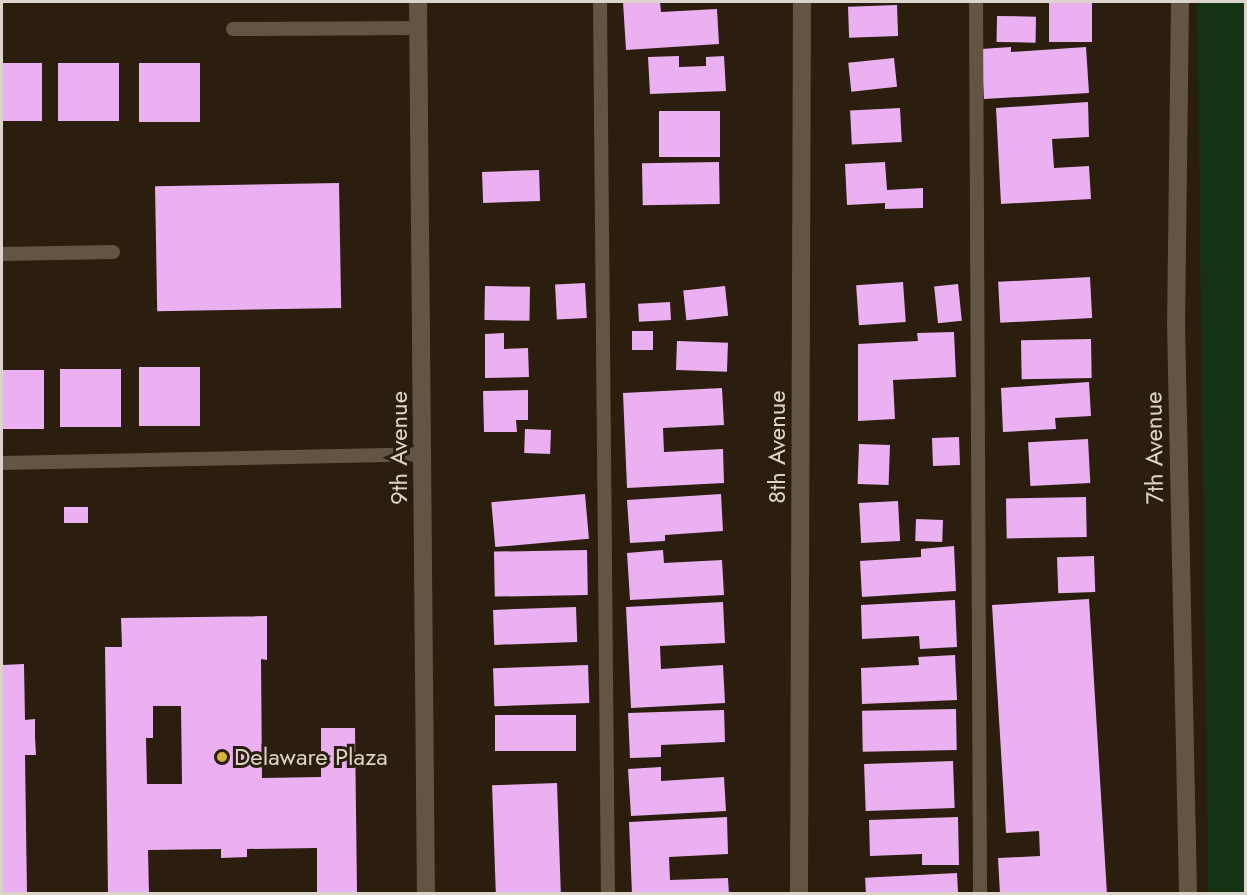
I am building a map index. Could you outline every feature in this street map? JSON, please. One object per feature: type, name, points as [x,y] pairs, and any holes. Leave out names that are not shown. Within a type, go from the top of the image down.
[{"type":"street","name":"9th Avenue","points":[[418,2],[426,894]]},
{"type":"street","name":"8th Avenue","points":[[798,894],[802,2]]},
{"type":"street","name":"7th Avenue","points":[[1179,2],[1176,324],[1188,894]]},
{"type":"lane","points":[[600,2],[608,894]]},
{"type":"lane","points":[[976,2],[980,894]]},
{"type":"lane","points":[[233,29],[419,28]]},
{"type":"lane","points":[[2,254],[113,252]]},
{"type":"lane","points":[[2,463],[423,454]]},
{"type":"green space","points":[[1197,2],[1245,2],[1245,893],[1208,893]]},
{"type":"building","points":[[623,2],[660,2],[661,12],[717,9],[719,44],[626,50]]},
{"type":"building","points":[[1049,2],[1092,2],[1092,42],[1049,42]]},
{"type":"building","points":[[897,5],[898,36],[849,38],[848,7]]},
{"type":"building","points":[[997,16],[1036,17],[1036,43],[997,42]]},
{"type":"building","points":[[1011,47],[1011,52],[1086,47],[1089,93],[984,99],[981,49]]},
{"type":"building","points":[[679,56],[679,67],[706,66],[706,57],[724,56],[726,91],[650,94],[648,57]]},
{"type":"building","points":[[894,58],[897,87],[851,92],[848,63]]},
{"type":"building","points":[[2,63],[42,63],[42,121],[2,121]]},
{"type":"building","points":[[58,63],[119,63],[119,121],[58,121]]},
{"type":"building","points":[[139,63],[200,63],[200,122],[139,122]]},
{"type":"building","points":[[1088,102],[1089,137],[1052,139],[1054,168],[1089,166],[1091,199],[1001,204],[996,108]]},
{"type":"building","points":[[900,108],[902,142],[852,145],[850,111]]},
{"type":"building","points":[[659,111],[720,111],[720,157],[659,157]]},
{"type":"building","points":[[719,162],[720,204],[643,205],[642,163]]},
{"type":"building","points":[[885,162],[887,190],[923,188],[923,208],[885,209],[885,203],[847,205],[845,164]]},
{"type":"building","points":[[539,170],[540,201],[483,203],[482,172]]},
{"type":"building","points":[[339,183],[341,308],[157,311],[155,186]]},
{"type":"building","points":[[1090,277],[1092,318],[1000,323],[998,282]]},
{"type":"building","points":[[903,282],[906,322],[859,325],[856,285]]},
{"type":"building","points":[[585,283],[587,318],[557,320],[555,285]]},
{"type":"building","points":[[958,284],[962,321],[938,323],[934,287]]},
{"type":"building","points":[[485,286],[530,287],[529,321],[484,320]]},
{"type":"building","points":[[725,286],[728,316],[686,320],[683,290]]},
{"type":"building","points":[[670,302],[671,320],[639,322],[638,304]]},
{"type":"building","points":[[632,331],[653,331],[653,350],[632,350]]},
{"type":"building","points":[[954,332],[956,377],[893,380],[895,419],[858,421],[858,344],[918,341],[917,333]]},
{"type":"building","points":[[504,333],[504,349],[528,348],[529,377],[485,378],[485,334]]},
{"type":"building","points":[[1091,339],[1092,378],[1022,379],[1021,340]]},
{"type":"building","points":[[677,341],[728,343],[727,372],[676,370]]},
{"type":"building","points":[[139,367],[200,367],[200,426],[139,426]]},
{"type":"building","points":[[60,369],[121,369],[121,427],[60,427]]},
{"type":"building","points":[[2,370],[44,370],[44,429],[2,429]]},
{"type":"building","points":[[1089,382],[1091,416],[1055,418],[1056,429],[1003,432],[1001,388]]},
{"type":"building","points":[[722,388],[724,425],[663,428],[664,452],[723,449],[724,483],[627,488],[623,393]]},
{"type":"building","points":[[528,390],[528,420],[516,420],[517,432],[484,432],[483,391]]},
{"type":"building","points":[[525,429],[551,430],[550,454],[524,453]]},
{"type":"building","points":[[959,437],[960,465],[933,466],[932,438]]},
{"type":"building","points":[[1088,439],[1090,483],[1030,486],[1028,442]]},
{"type":"building","points":[[859,444],[890,445],[889,485],[858,484]]},
{"type":"building","points":[[585,494],[589,539],[495,547],[491,502]]},
{"type":"building","points":[[721,494],[723,531],[665,535],[665,541],[630,543],[627,500]]},
{"type":"building","points":[[1086,497],[1087,537],[1007,538],[1006,498]]},
{"type":"building","points":[[898,501],[900,541],[861,543],[859,503]]},
{"type":"building","points":[[64,507],[88,507],[88,523],[64,523]]},
{"type":"building","points":[[916,519],[943,520],[942,542],[915,541]]},
{"type":"building","points":[[954,546],[956,591],[862,597],[860,561],[921,557],[921,549]]},
{"type":"building","points":[[587,550],[588,595],[495,597],[494,552]]},
{"type":"building","points":[[663,550],[664,563],[722,560],[724,595],[630,600],[627,553]]},
{"type":"building","points":[[1094,556],[1095,592],[1058,593],[1057,557]]},
{"type":"building","points":[[1089,599],[1107,894],[1000,894],[998,858],[1040,856],[1039,831],[1006,833],[992,605]]},
{"type":"building","points":[[955,600],[957,647],[920,649],[919,636],[862,639],[861,605]]},
{"type":"building","points":[[723,602],[725,643],[660,646],[661,669],[723,665],[725,703],[631,708],[626,607]]},
{"type":"building","points":[[576,607],[577,642],[494,645],[493,610]]},
{"type":"building","name":"Delaware Plaza","points":[[267,616],[267,660],[261,659],[262,778],[321,777],[321,728],[355,728],[357,894],[317,894],[317,848],[247,849],[247,857],[221,858],[221,849],[148,850],[149,894],[108,894],[105,647],[122,647],[121,618]],"holes":[[[153,706],[181,706],[182,784],[147,784],[146,738],[153,738]]]},
{"type":"building","points":[[955,655],[957,700],[862,704],[861,668],[919,665],[918,657]]},
{"type":"building","points":[[24,664],[25,720],[35,719],[36,755],[25,755],[27,894],[2,894],[2,665]]},
{"type":"building","points":[[588,665],[589,703],[494,706],[493,668]]},
{"type":"building","points":[[956,709],[957,750],[863,752],[862,711]]},
{"type":"building","points":[[724,710],[725,742],[661,745],[661,757],[630,758],[628,713]]},
{"type":"building","points":[[495,715],[576,715],[576,751],[495,751]]},
{"type":"building","points":[[953,761],[955,808],[866,811],[864,764]]},
{"type":"building","points":[[661,767],[661,781],[724,777],[726,811],[631,816],[628,769]]},
{"type":"building","points":[[557,783],[561,894],[496,894],[492,785]]},
{"type":"building","points":[[727,817],[728,854],[669,857],[670,880],[728,878],[729,894],[632,894],[629,822]]},
{"type":"building","points":[[958,817],[959,865],[922,865],[922,854],[870,856],[869,820]]},
{"type":"building","points":[[957,873],[958,894],[866,894],[865,878]]},
{"type":"place","name":"Delaware Plaza","points":[[222,757]]}]
